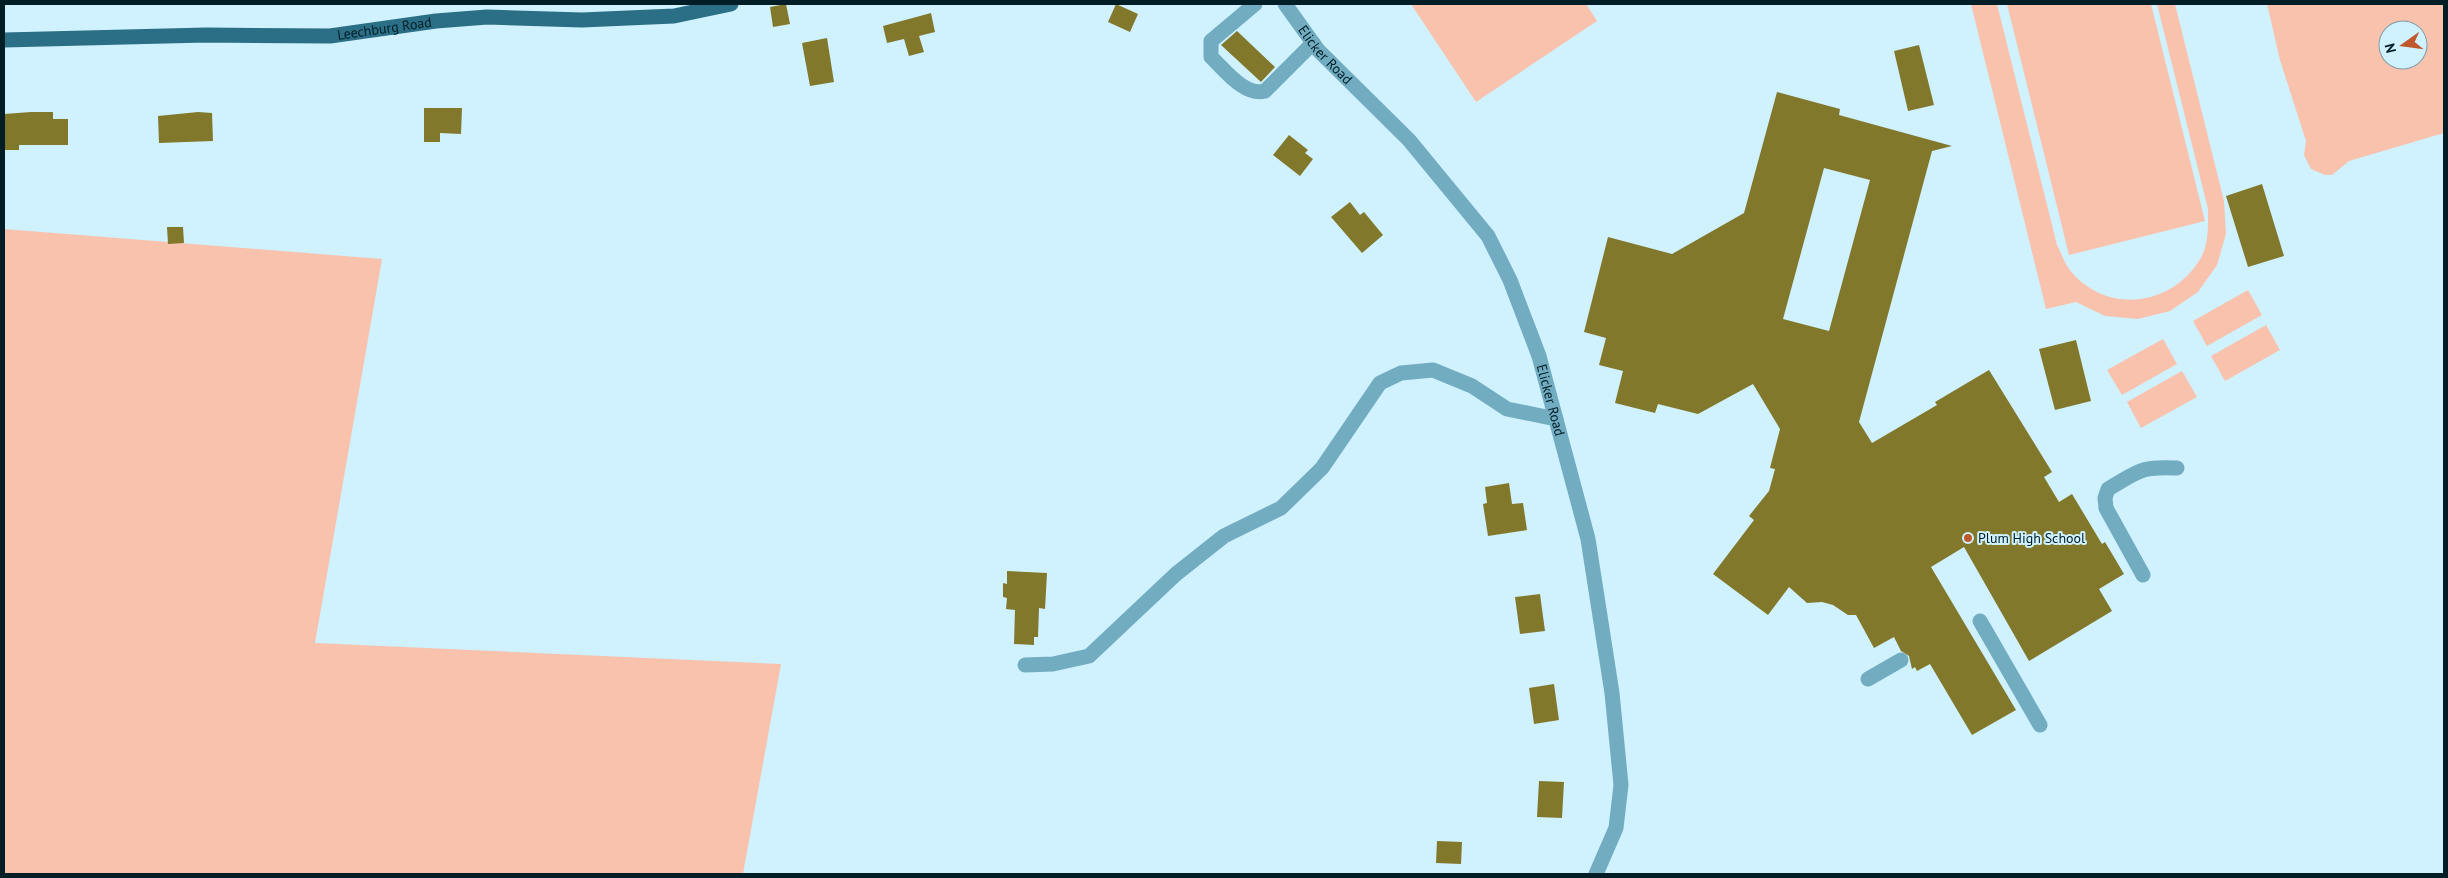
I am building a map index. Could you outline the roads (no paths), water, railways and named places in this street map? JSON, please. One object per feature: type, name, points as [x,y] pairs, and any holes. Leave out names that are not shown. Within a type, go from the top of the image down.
[{"type":"main road","name":"Leechburg Road","points":[[4,40],[206,35],[330,36],[436,21],[487,17],[592,20],[674,16],[731,4]]},
{"type":"street","points":[[1255,4],[1212,41],[1210,48],[1211,56],[1249,91],[1258,93],[1264,91],[1313,43]]},
{"type":"street","name":"Elicker Road","points":[[1285,4],[1313,43],[1409,140],[1488,236],[1510,280],[1540,356],[1588,539],[1612,693],[1621,785],[1616,828],[1596,874]]},
{"type":"street","points":[[1025,665],[1053,664],[1088,656],[1176,574],[1224,536],[1281,508],[1322,468],[1380,383],[1401,373],[1434,370],[1472,386],[1507,409],[1556,419]]},
{"type":"street","points":[[2143,575],[2106,508],[2106,493],[2108,489],[2142,469],[2152,466],[2177,468]]},
{"type":"street","points":[[1980,621],[2040,725]]},
{"type":"street","points":[[1868,679],[1901,660]]},
{"type":"place","name":"Plum High School","points":[[1968,538]]}]
